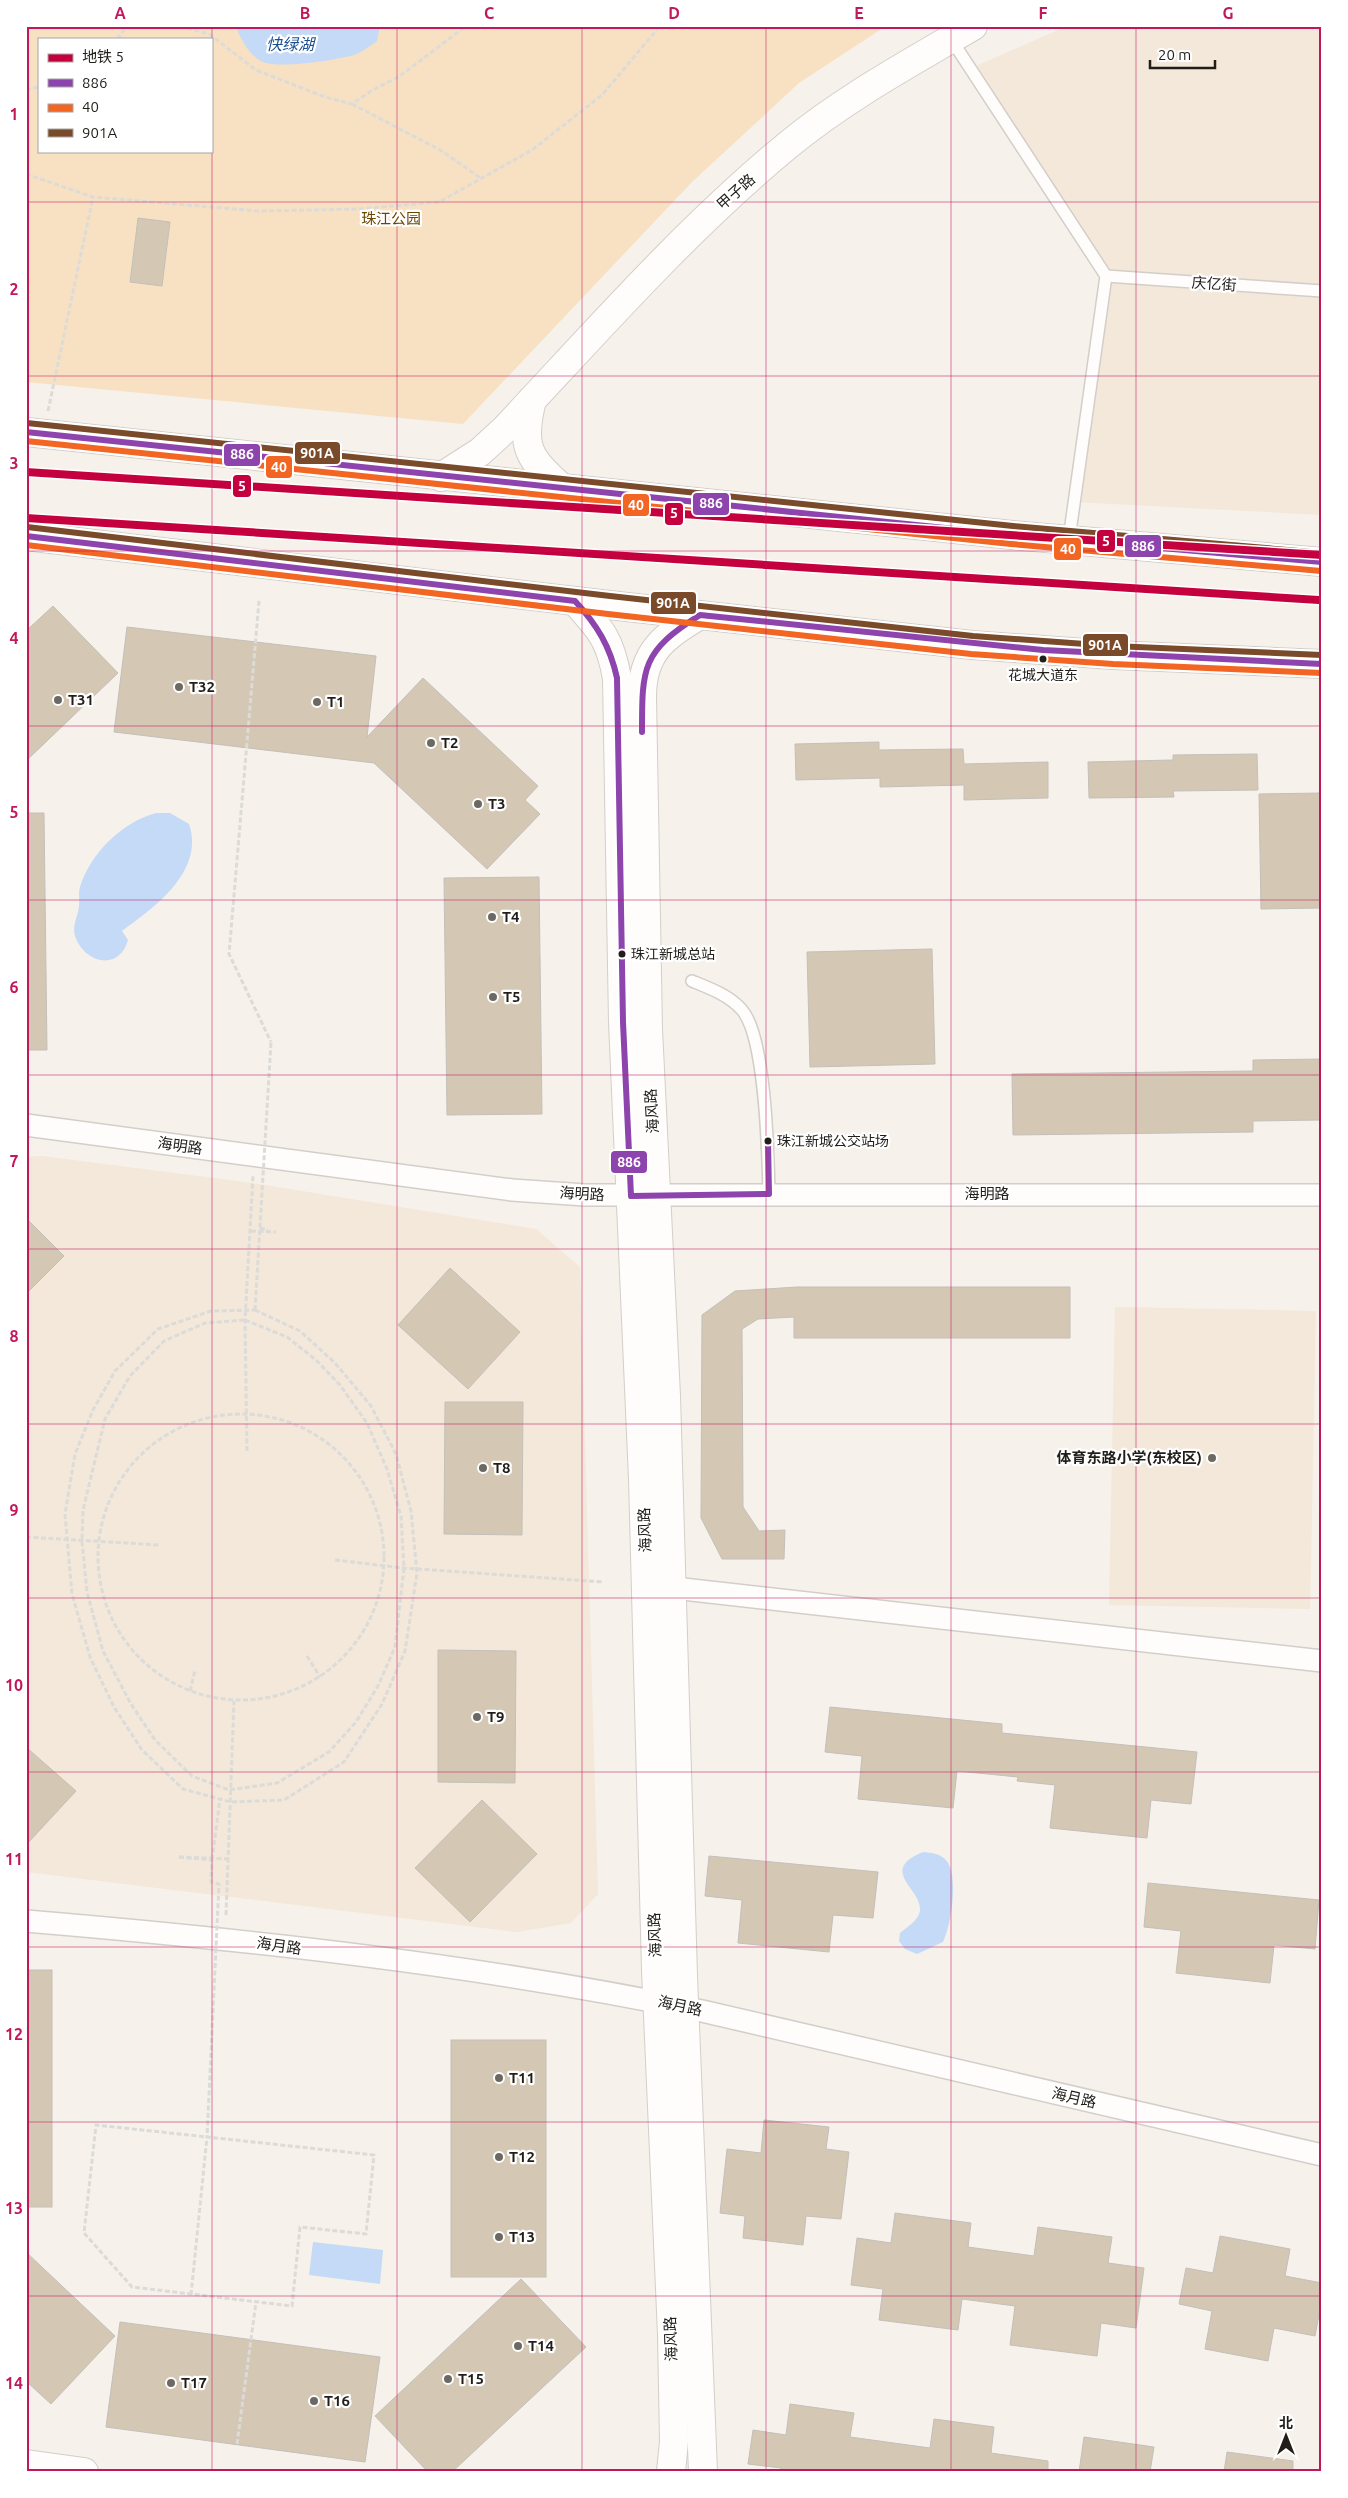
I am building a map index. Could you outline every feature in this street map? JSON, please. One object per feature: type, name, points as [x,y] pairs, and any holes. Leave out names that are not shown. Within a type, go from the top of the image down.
[{"type":"street","name":"甲子路","points":[[441,477],[480,452],[532,400],[684,239],[788,145],[871,86],[962,33]]},
{"type":"street","points":[[532,400],[525,431],[526,444],[542,470],[563,489]]},
{"type":"street","points":[[35,433],[441,477],[1020,536],[1322,562]]},
{"type":"street","points":[[26,536],[574,602],[1044,650],[1322,664]]},
{"type":"street","name":"海风路","points":[[574,602],[601,630],[613,656],[616,678],[622,1022],[643,1196]]},
{"type":"street","name":"海风路","points":[[700,615],[672,631],[658,645],[646,665],[642,692],[648,1029],[643,1196],[658,1587],[684,2007],[703,2472]]},
{"type":"street","name":"海明路","points":[[26,1125],[512,1190],[643,1196],[769,1194],[1322,1195]]},
{"type":"street","points":[[658,1587],[1322,1661]]},
{"type":"street","name":"海风路","points":[[658,1587],[657,2002],[672,2334],[674,2441],[671,2472]]},
{"type":"street","name":"海月路","points":[[26,1920],[225,1938],[598,1989],[684,2007],[1322,2155]]},
{"type":"street","points":[[26,2464],[84,2472]]},
{"type":"lane","points":[[962,33],[1106,276],[1069,539]]},
{"type":"lane","name":"庆亿街","points":[[1106,276],[1322,291]]},
{"type":"lane","points":[[692,981],[729,998],[742,1010],[748,1020],[761,1072],[768,1140],[769,1194]]},
{"type":"path","points":[[118,38],[127,26]]},
{"type":"path","points":[[180,26],[209,34],[256,70],[325,97],[352,104],[442,152],[482,179]]},
{"type":"path","points":[[352,104],[371,91],[400,76],[466,26]]},
{"type":"path","points":[[26,174],[93,196],[258,211],[359,210],[440,202],[532,150],[602,95],[660,26]]},
{"type":"path","points":[[35,433],[93,196]]},
{"type":"path","points":[[255,1310],[271,1042],[229,954],[259,602]]},
{"type":"path","points":[[247,1451],[248,1413],[245,1320],[254,1156]]},
{"type":"path","points":[[251,1231],[276,1232],[260,1228]]},
{"type":"path","points":[[255,1310],[300,1330],[335,1363],[371,1406],[396,1454],[411,1511],[417,1573],[405,1651],[382,1704],[344,1762],[284,1800],[231,1802],[183,1789],[142,1750],[114,1707],[90,1657],[72,1594],[65,1514],[75,1454],[93,1410],[115,1371],[158,1329],[211,1312],[255,1310]]},
{"type":"path","points":[[245,1320],[287,1337],[316,1360],[340,1385],[367,1423],[387,1469],[401,1516],[404,1568],[395,1647],[378,1686],[356,1722],[329,1752],[277,1784],[229,1790],[192,1776],[155,1740],[131,1704],[103,1651],[87,1592],[82,1541],[83,1510],[105,1419],[130,1376],[164,1341],[205,1323],[245,1320]]},
{"type":"path","points":[[248,1413],[293,1422],[332,1444],[363,1479],[381,1520],[386,1566],[376,1609],[354,1647],[320,1677],[279,1696],[234,1700],[190,1691],[157,1674],[129,1648],[109,1615],[98,1579],[97,1542],[108,1499],[131,1462],[164,1434],[205,1417],[248,1413]]},
{"type":"path","points":[[26,1537],[159,1546]]},
{"type":"path","points":[[335,1560],[404,1568],[604,1582]]},
{"type":"path","points":[[307,1656],[320,1677]]},
{"type":"path","points":[[190,1691],[195,1670]]},
{"type":"path","points":[[226,1915],[229,1859],[229,1790],[234,1700]]},
{"type":"path","points":[[191,2296],[207,2137],[219,1884],[211,1882],[220,1799]]},
{"type":"path","points":[[212,1860],[179,1857],[229,1859]]},
{"type":"path","points":[[96,2125],[207,2137],[374,2155],[366,2234],[300,2227],[292,2306],[191,2296],[132,2287],[84,2233],[96,2125]]},
{"type":"path","points":[[237,2444],[256,2302]]},
{"type":"shaded area","points":[[1067,26],[1322,26],[1322,515],[1075,502],[1106,276],[969,69]]},
{"type":"shaded area","points":[[42,1156],[253,1183],[536,1229],[580,1267],[598,1894],[571,1923],[517,1932],[26,1872],[26,1157]]},
{"type":"shaded area","name":"体育东路小学(东校区)","points":[[1115,1307],[1316,1311],[1310,1609],[1109,1605]]},
{"type":"green space","name":"珠江公园","points":[[26,26],[886,26],[799,83],[692,182],[463,424],[26,382]]},
{"type":"water","name":"快绿湖","points":[[235,26],[380,26],[377,41],[354,55],[322,61],[282,65],[263,62],[253,55],[246,47]]},
{"type":"water","points":[[156,813],[170,813],[189,824],[192,841],[190,857],[184,872],[162,899],[122,931],[128,940],[124,950],[117,957],[110,960],[93,958],[79,945],[74,932],[79,906],[79,889],[85,875],[99,851],[109,841],[131,824],[143,817]]},
{"type":"water","points":[[923,1852],[940,1856],[950,1866],[953,1900],[949,1924],[943,1942],[917,1954],[905,1949],[899,1941],[900,1933],[915,1921],[920,1911],[919,1903],[905,1880],[903,1873],[904,1866],[910,1859]]},
{"type":"water","points":[[313,2242],[383,2250],[380,2284],[309,2275]]},
{"type":"building","points":[[138,218],[170,222],[162,286],[130,282]]},
{"type":"building","name":"T31","points":[[53,606],[118,673],[26,761],[26,631]]},
{"type":"building","points":[[127,627],[376,656],[367,737],[423,678],[538,786],[525,800],[540,814],[487,869],[374,763],[114,732]]},
{"type":"building","points":[[879,742],[879,750],[963,749],[964,764],[1048,762],[1048,798],[964,800],[964,785],[880,787],[880,778],[796,780],[795,744]]},
{"type":"building","points":[[1257,754],[1258,790],[1173,791],[1174,797],[1089,798],[1088,762],[1173,760],[1173,755]]},
{"type":"building","points":[[1322,793],[1322,908],[1261,909],[1259,794]]},
{"type":"building","points":[[26,813],[44,813],[47,1050],[26,1050]]},
{"type":"building","points":[[539,877],[542,1114],[447,1115],[444,878]]},
{"type":"building","points":[[932,949],[935,1064],[810,1067],[807,952]]},
{"type":"building","points":[[1322,1059],[1322,1120],[1253,1121],[1253,1132],[1013,1135],[1012,1074],[1253,1071],[1253,1060]]},
{"type":"building","points":[[26,1218],[64,1256],[26,1294]]},
{"type":"building","points":[[450,1268],[520,1332],[468,1389],[398,1325]]},
{"type":"building","points":[[797,1287],[1070,1287],[1070,1338],[794,1338],[794,1317],[758,1319],[742,1329],[743,1507],[759,1531],[785,1530],[784,1559],[722,1559],[701,1518],[702,1315],[735,1291]]},
{"type":"building","name":"T8","points":[[445,1402],[523,1402],[522,1535],[444,1534]]},
{"type":"building","name":"T9","points":[[438,1650],[516,1651],[515,1783],[438,1782]]},
{"type":"building","points":[[830,1707],[1002,1724],[1002,1733],[1197,1752],[1191,1804],[1151,1800],[1147,1838],[1050,1828],[1055,1785],[1017,1781],[1018,1777],[957,1771],[953,1808],[858,1799],[862,1756],[825,1752]]},
{"type":"building","points":[[26,1747],[76,1791],[26,1845]]},
{"type":"building","points":[[482,1800],[537,1854],[470,1922],[415,1868]]},
{"type":"building","points":[[709,1856],[878,1872],[873,1918],[833,1915],[829,1952],[738,1943],[742,1900],[705,1896]]},
{"type":"building","points":[[1148,1883],[1319,1900],[1315,1949],[1274,1945],[1270,1983],[1176,1973],[1181,1931],[1144,1927]]},
{"type":"building","points":[[26,1970],[52,1970],[52,2207],[26,2207]]},
{"type":"building","points":[[451,2040],[546,2040],[546,2277],[451,2277]]},
{"type":"building","points":[[764,2120],[829,2127],[826,2149],[849,2152],[841,2219],[806,2216],[803,2245],[743,2238],[745,2216],[720,2213],[727,2149],[761,2153]]},
{"type":"building","points":[[895,2213],[971,2223],[968,2247],[1034,2256],[1038,2227],[1112,2237],[1108,2263],[1144,2268],[1136,2328],[1101,2323],[1097,2356],[1010,2345],[1015,2306],[962,2299],[958,2330],[879,2320],[883,2289],[851,2285],[857,2238],[891,2243]]},
{"type":"building","points":[[1220,2236],[1290,2249],[1285,2276],[1322,2283],[1322,2299],[1315,2336],[1274,2328],[1268,2361],[1205,2349],[1212,2311],[1179,2304],[1186,2268],[1213,2273]]},
{"type":"building","points":[[26,2252],[115,2336],[51,2404],[26,2381]]},
{"type":"building","points":[[521,2279],[586,2347],[452,2472],[428,2472],[375,2416]]},
{"type":"building","points":[[120,2322],[380,2357],[365,2462],[106,2427]]},
{"type":"building","points":[[790,2404],[854,2413],[850,2437],[930,2448],[934,2419],[994,2427],[991,2453],[1048,2461],[1048,2472],[780,2472],[781,2468],[748,2464],[753,2430],[786,2435]]},
{"type":"building","points":[[1084,2437],[1154,2447],[1150,2472],[1079,2472]]},
{"type":"building","points":[[1227,2452],[1293,2461],[1293,2472],[1224,2472]]},
{"type":"metro line","name":"5","points":[[26,472],[1322,555]]},
{"type":"metro line","name":"5","points":[[26,518],[1319,600]]},
{"type":"transit line","name":"901A","points":[[27,423],[1013,526],[1322,553]]},
{"type":"transit line","name":"886","points":[[26,432],[1012,535],[1322,562]]},
{"type":"transit line","name":"40","points":[[26,441],[1011,544],[1321,571]]},
{"type":"transit line","name":"901A","points":[[27,527],[610,596],[973,636],[1113,646],[1322,655]]},
{"type":"transit line","name":"886","points":[[26,536],[575,601],[602,636],[611,656],[617,678],[623,1022],[631,1196],[769,1194],[768,1141]]},
{"type":"transit line","name":"40","points":[[26,545],[608,614],[971,654],[1113,664],[1322,673]]},
{"type":"transit line","name":"886","points":[[642,732],[643,691],[649,663],[666,639],[700,615],[1043,650],[1322,664]]},
{"type":"place","name":"花城大道东","points":[[1043,659]]},
{"type":"place","name":"T32","points":[[179,687]]},
{"type":"place","name":"T31","points":[[58,700]]},
{"type":"place","name":"T1","points":[[317,702]]},
{"type":"place","name":"T2","points":[[431,743]]},
{"type":"place","name":"T3","points":[[478,804]]},
{"type":"place","name":"T4","points":[[492,917]]},
{"type":"place","name":"珠江新城总站","points":[[622,954]]},
{"type":"place","name":"T5","points":[[493,997]]},
{"type":"place","name":"珠江新城公交站场","points":[[768,1141]]},
{"type":"place","name":"体育东路小学(东校区)","points":[[1212,1458]]},
{"type":"place","name":"T8","points":[[483,1468]]},
{"type":"place","name":"T9","points":[[477,1717]]},
{"type":"place","name":"T11","points":[[499,2078]]},
{"type":"place","name":"T12","points":[[499,2157]]},
{"type":"place","name":"T13","points":[[499,2237]]},
{"type":"place","name":"T14","points":[[518,2346]]},
{"type":"place","name":"T15","points":[[448,2379]]},
{"type":"place","name":"T17","points":[[171,2383]]},
{"type":"place","name":"T16","points":[[314,2401]]}]
